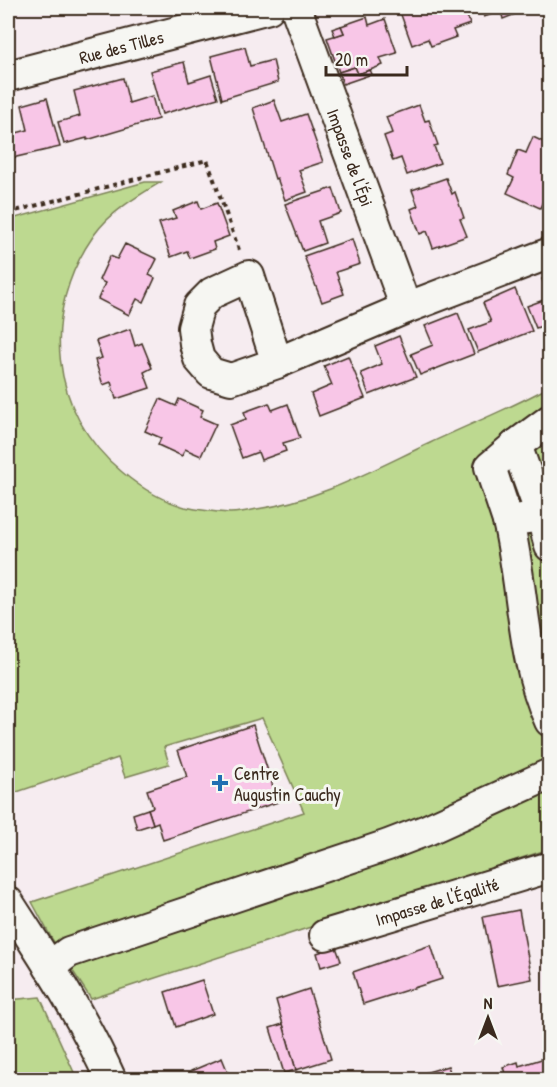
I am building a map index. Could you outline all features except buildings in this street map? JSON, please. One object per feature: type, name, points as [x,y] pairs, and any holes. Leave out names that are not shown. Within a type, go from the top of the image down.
[{"type":"street","name":"Rue des Tilles","points":[[8,76],[268,8]]},
{"type":"street","name":"Impasse de l'Épi","points":[[296,8],[406,308]]},
{"type":"street","points":[[277,363],[249,276],[212,293],[199,306],[193,328],[199,358],[211,373],[231,379],[277,363],[406,308],[549,253]]},
{"type":"street","points":[[549,420],[490,467],[516,552],[525,634],[535,680],[549,721]]},
{"type":"street","points":[[516,445],[546,515],[549,546]]},
{"type":"street","points":[[508,521],[546,515]]},
{"type":"street","points":[[49,967],[69,952],[427,830],[549,774]]},
{"type":"street","name":"Impasse de l'Égalité","points":[[325,934],[549,867]]},
{"type":"street","points":[[8,902],[49,967],[111,1080]]},
{"type":"path","points":[[8,213],[207,160],[249,276]]},
{"type":"green space","points":[[145,182],[161,182],[142,193],[108,219],[94,235],[77,265],[65,296],[60,328],[60,360],[67,391],[79,420],[98,448],[129,478],[160,497],[185,507],[230,513],[302,499],[367,473],[549,387],[549,849],[91,999],[52,939],[32,902],[304,812],[262,718],[164,747],[169,764],[125,777],[118,758],[8,795],[8,220]]},
{"type":"green space","points":[[40,997],[77,1079],[8,1079],[8,1000]]},
{"type":"place","name":"Centre Augustin Cauchy","points":[[220,783]]}]
